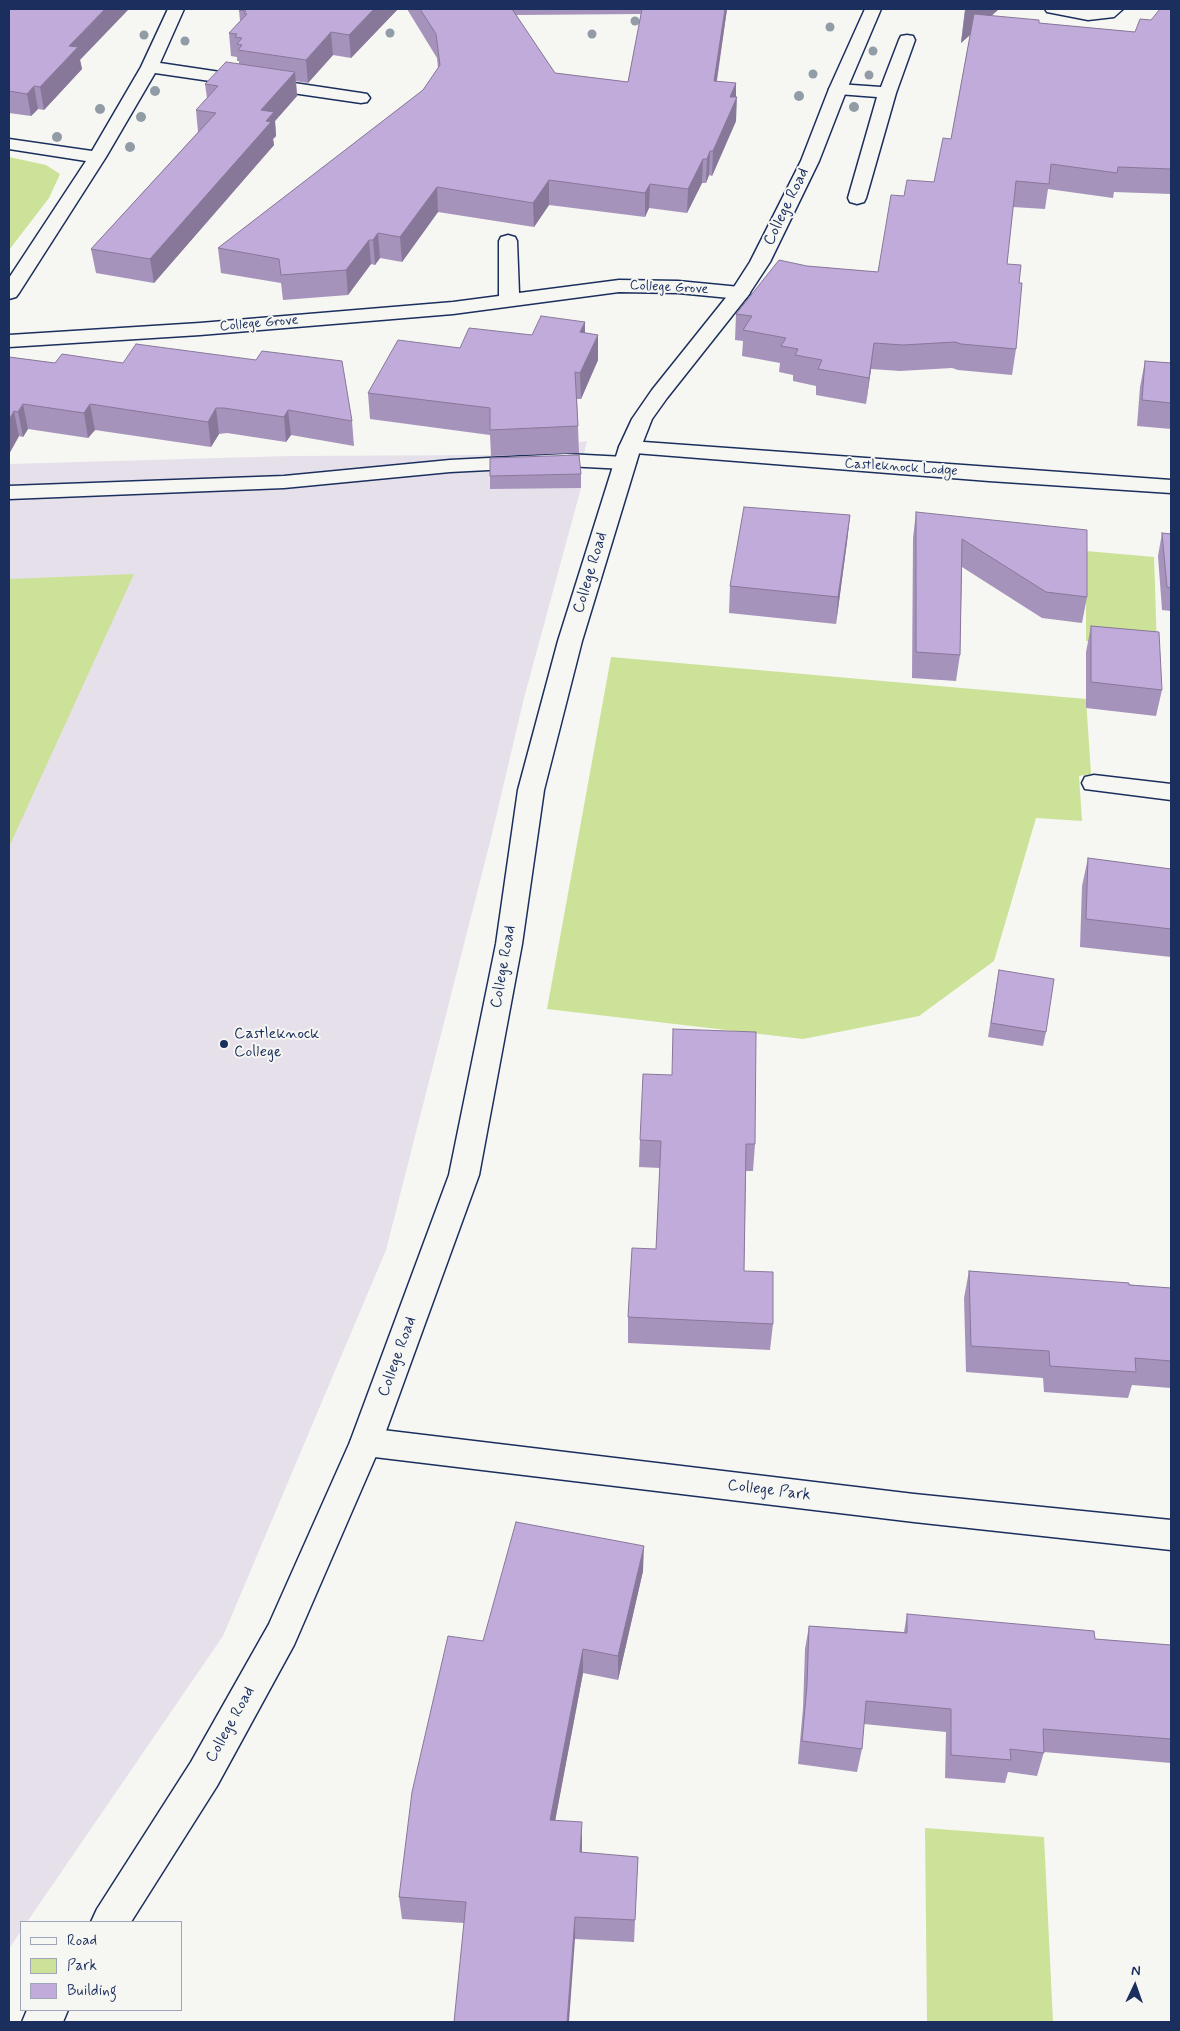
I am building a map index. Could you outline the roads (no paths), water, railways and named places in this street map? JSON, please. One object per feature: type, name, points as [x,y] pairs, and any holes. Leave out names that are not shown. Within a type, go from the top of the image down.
[{"type":"street","points":[[9,293],[97,157],[150,66],[176,9]]},
{"type":"street","name":"College Road","points":[[111,1921],[204,1774],[282,1634],[366,1442],[464,1175],[508,944],[531,790],[570,641],[628,455],[642,419],[659,394],[740,293],[760,262],[810,161],[838,89],[873,9]]},
{"type":"street","points":[[1053,9],[1088,15],[1108,14],[1115,9]]},
{"type":"street","points":[[857,198],[887,93],[907,40]]},
{"type":"street","points":[[150,66],[361,98]]},
{"type":"street","points":[[838,89],[887,93]]},
{"type":"street","points":[[9,144],[97,157]]},
{"type":"street","points":[[508,241],[509,300]]},
{"type":"street","name":"College Grove","points":[[9,341],[200,329],[453,308],[619,286],[678,287],[740,293]]},
{"type":"street","name":"Castleknock Lodge","points":[[9,493],[284,482],[450,466],[628,455],[1171,486]]},
{"type":"street","points":[[1094,784],[1171,792]]},
{"type":"street","name":"College Park","points":[[366,1442],[914,1508],[1171,1535]]},
{"type":"street","points":[[41,2022],[48,2011]]},
{"type":"place","name":"Castleknock College","points":[[224,1044]]}]
